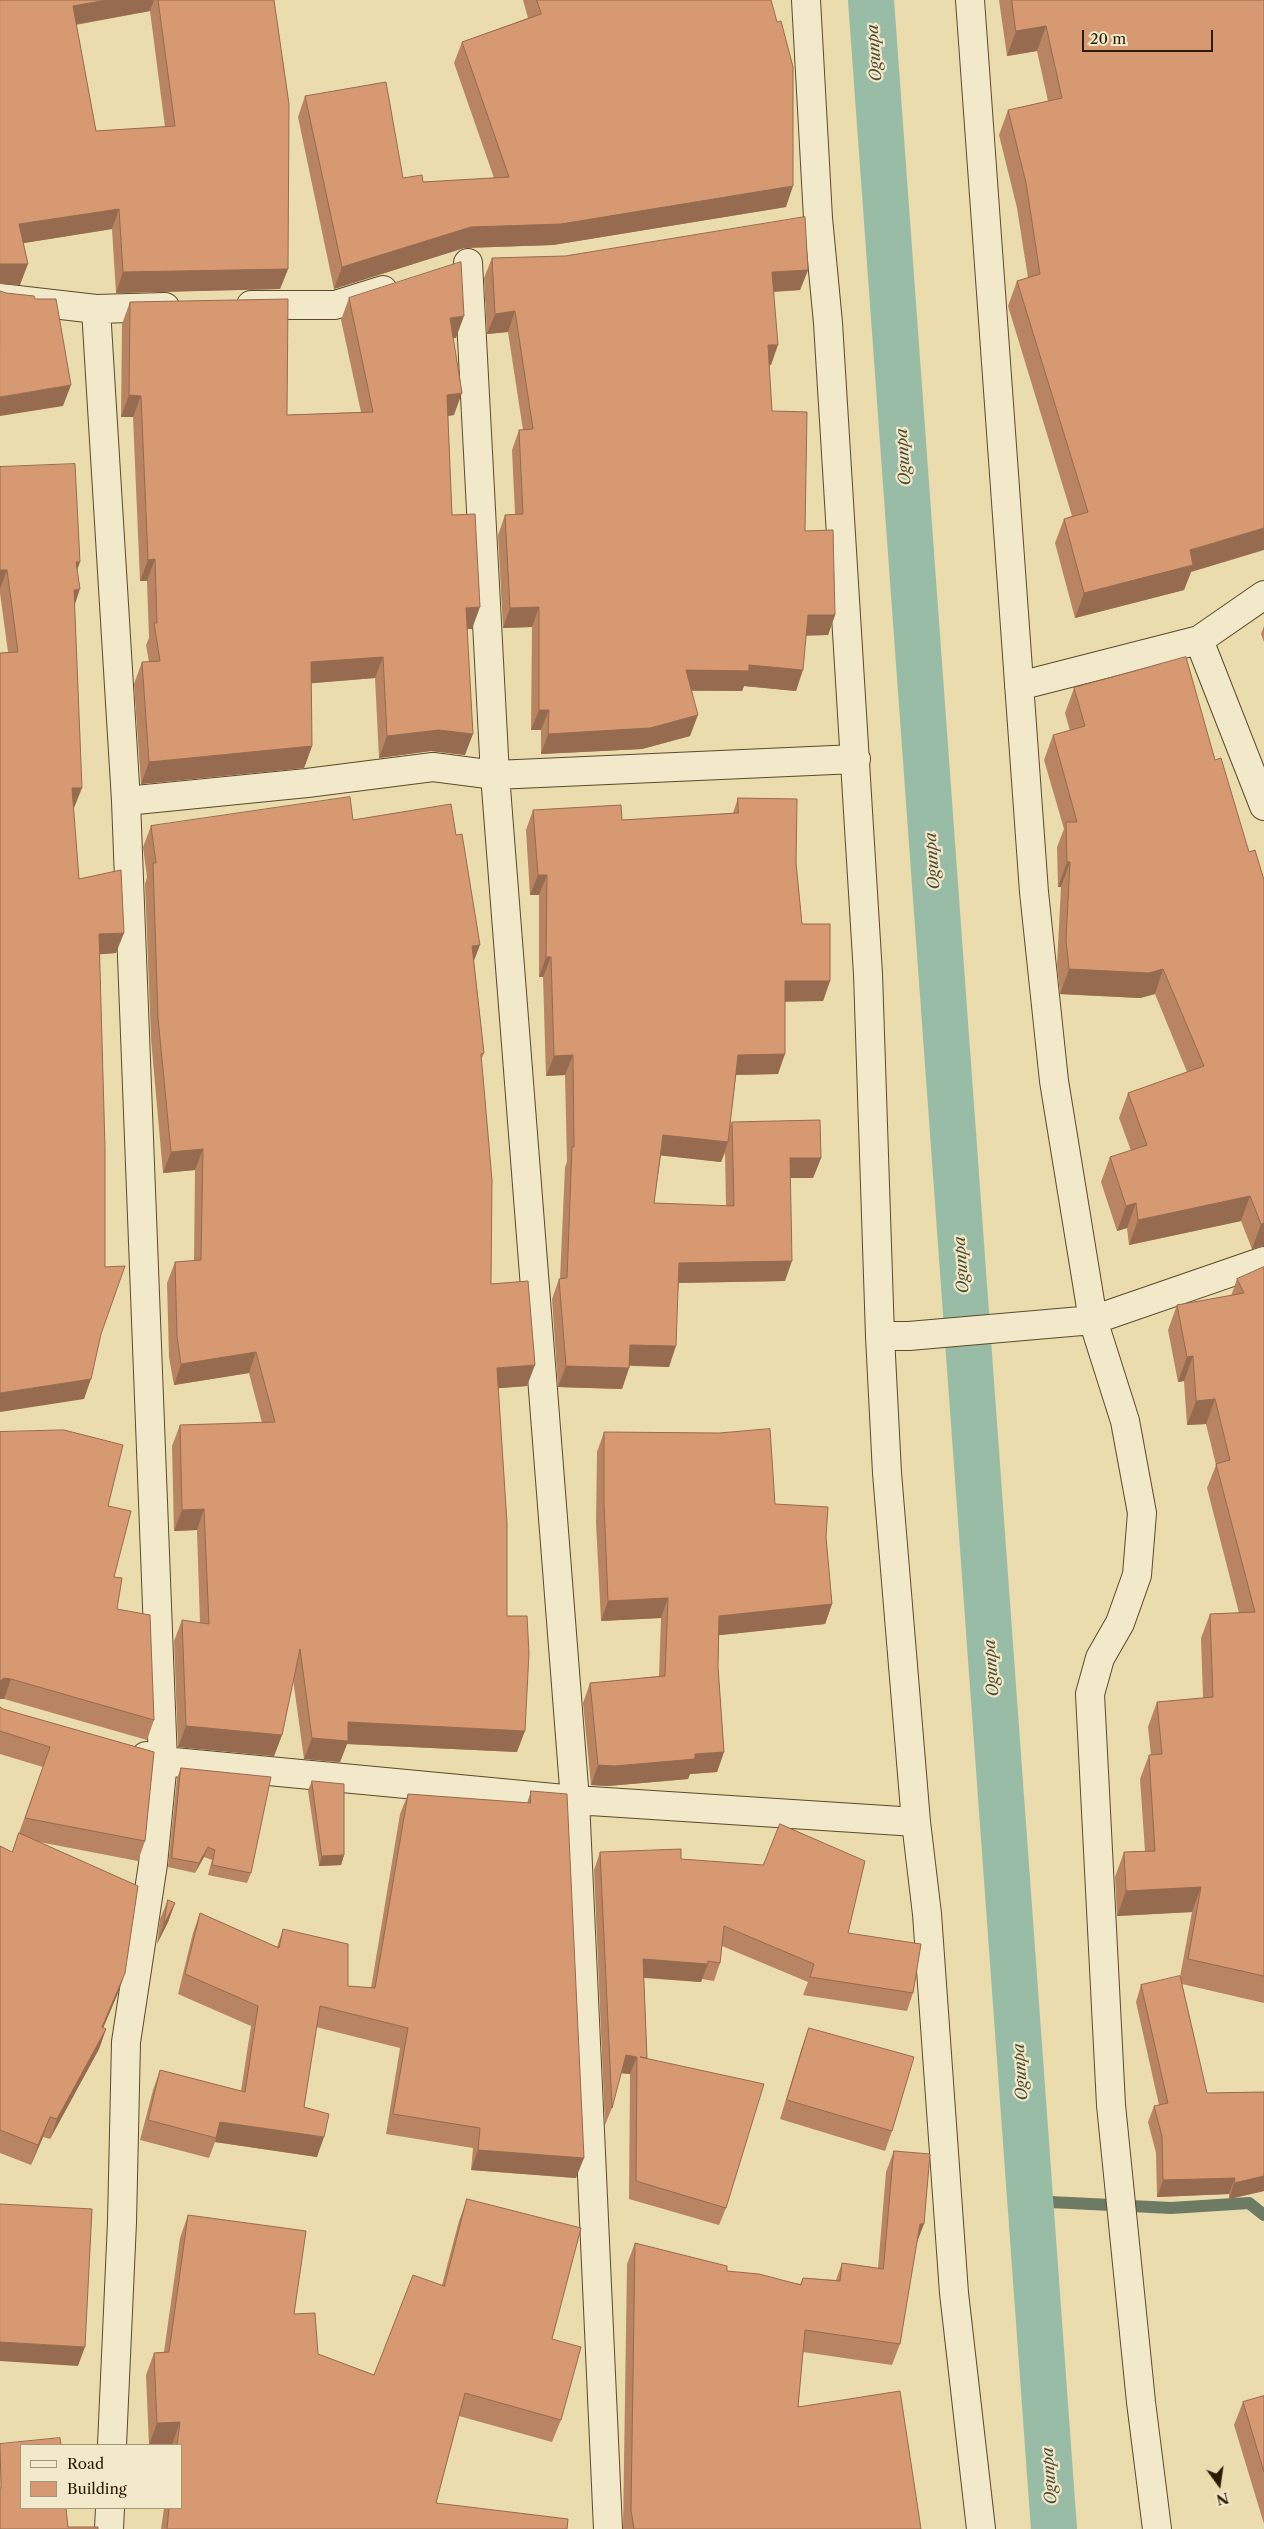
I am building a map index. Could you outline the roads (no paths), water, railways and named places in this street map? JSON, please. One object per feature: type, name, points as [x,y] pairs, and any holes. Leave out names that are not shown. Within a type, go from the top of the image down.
[{"type":"street","points":[[806,0],[818,218],[828,323],[868,974],[880,1336],[887,1473],[916,1822],[927,1914],[954,2293],[981,2529]]},
{"type":"street","points":[[970,0],[1034,892],[1080,1321],[1125,1421],[1142,1513],[1137,1574],[1120,1623],[1100,1658],[1090,1694],[1111,2105],[1141,2402],[1157,2529]]},
{"type":"street","points":[[788,222],[818,218]]},
{"type":"street","points":[[439,272],[468,263],[497,262]]},
{"type":"street","points":[[468,263],[494,776],[575,1800],[608,2529]]},
{"type":"street","points":[[222,305],[335,305],[411,281]]},
{"type":"street","points":[[0,298],[96,309],[193,306]]},
{"type":"street","points":[[96,309],[126,801],[163,1761],[153,1864],[126,2042],[122,2222],[112,2444]]},
{"type":"street","points":[[1020,686],[1199,640],[1264,595]]},
{"type":"street","points":[[1199,640],[1264,806]]},
{"type":"street","points":[[126,801],[433,767],[494,776],[856,759]]},
{"type":"street","points":[[880,1336],[909,1336],[1080,1321],[1264,1261]]},
{"type":"street","points":[[118,1748],[163,1761],[575,1800],[916,1822]]},
{"type":"street","points":[[109,2529],[110,2509]]},
{"type":"waterway","name":"Ogunpa","points":[[871,0],[1054,2529]]},
{"type":"waterway","points":[[1030,2201],[1171,2208],[1249,2203],[1264,2215]]}]
